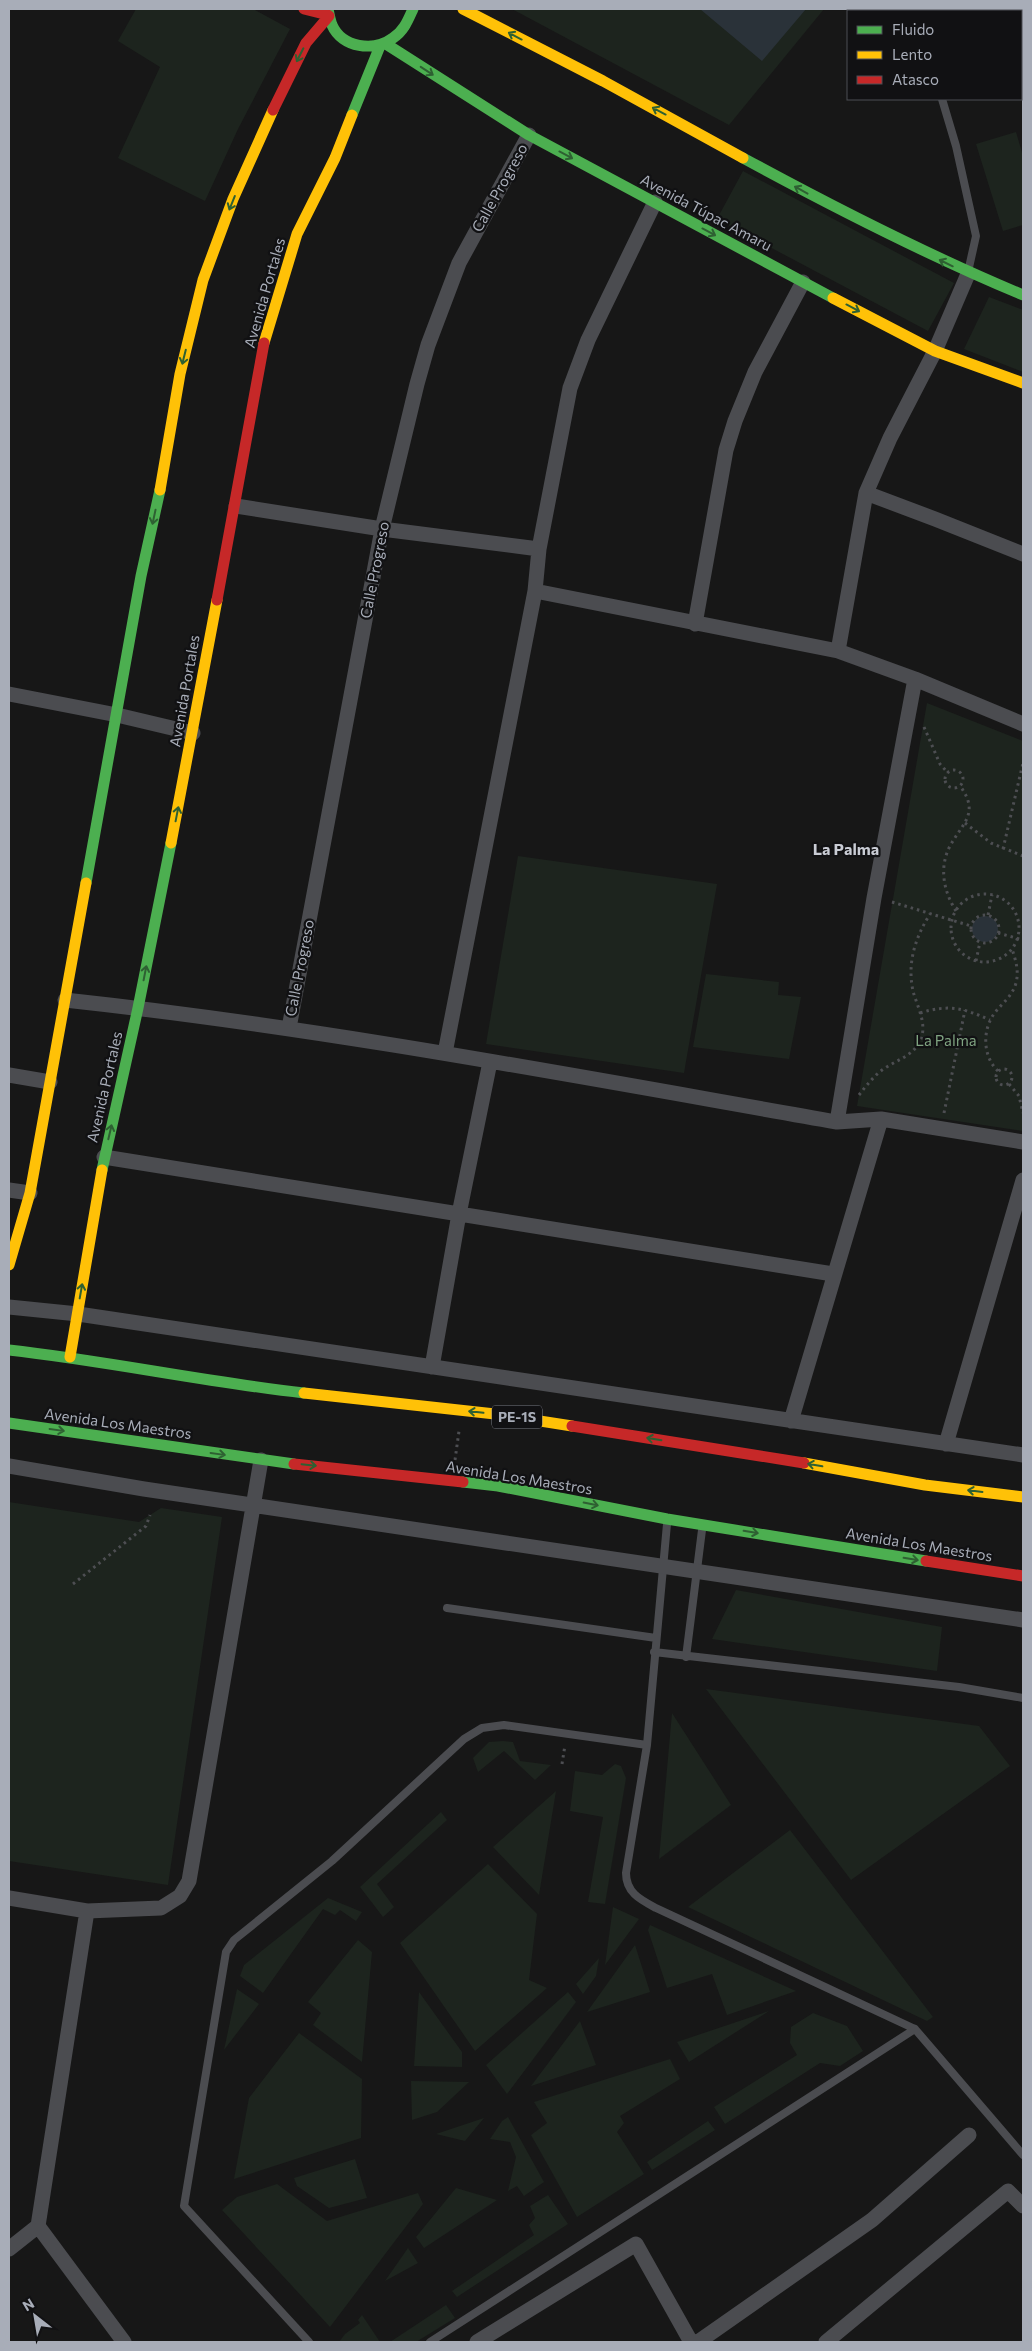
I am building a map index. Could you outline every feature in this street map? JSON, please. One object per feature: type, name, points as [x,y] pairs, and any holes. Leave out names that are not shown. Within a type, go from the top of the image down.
[{"type":"main road","points":[[304,9],[328,13]]},
{"type":"main road","points":[[328,13],[334,27],[351,43],[363,46],[383,45],[403,32],[410,21],[413,9]]},
{"type":"main road","points":[[463,9],[667,116],[860,222],[968,274],[1023,295]]},
{"type":"main road","points":[[9,1265],[30,1194],[141,576],[160,491],[180,374],[202,280],[233,199],[286,81],[306,43],[328,13]]},
{"type":"main road","name":"Avenida Túpac Amaru","points":[[383,45],[529,134],[803,282],[935,351],[1023,383]]},
{"type":"main road","name":"Avenida Portales","points":[[70,1357],[104,1157],[138,1008],[193,733],[267,329],[297,234],[335,158],[383,45]]},
{"type":"main road","name":"PE-1S","points":[[9,1350],[70,1357],[226,1384],[495,1414],[772,1457],[925,1484],[1023,1497]]},
{"type":"main road","name":"Avenida Los Maestros","points":[[9,1424],[260,1460],[498,1486],[667,1519],[1023,1576]]},
{"type":"street","name":"Calle Progreso","points":[[289,1028],[382,530],[417,384],[435,323],[459,263],[529,134]]},
{"type":"street","points":[[445,1053],[534,592],[539,549],[570,388],[588,340],[655,202]]},
{"type":"street","points":[[838,651],[866,493],[890,438],[935,351],[968,274]]},
{"type":"street","points":[[695,624],[726,450],[735,420],[755,372],[803,282]]},
{"type":"street","points":[[866,493],[936,518],[1023,554]]},
{"type":"street","points":[[236,506],[382,530],[539,549]]},
{"type":"street","points":[[534,592],[838,651],[915,679],[1023,724]]},
{"type":"street","points":[[837,1122],[874,898],[915,679]]},
{"type":"street","points":[[9,694],[117,715],[193,733]]},
{"type":"street","points":[[65,1000],[289,1028],[445,1053],[837,1122],[881,1119],[1023,1142]]},
{"type":"street","points":[[432,1367],[459,1214],[490,1062]]},
{"type":"street","points":[[9,1076],[50,1082]]},
{"type":"street","points":[[791,1421],[833,1274],[881,1119]]},
{"type":"street","points":[[104,1157],[833,1274]]},
{"type":"street","points":[[946,1444],[1023,1180]]},
{"type":"street","points":[[9,1190],[30,1194]]},
{"type":"street","points":[[9,1307],[78,1314],[1023,1455]]},
{"type":"street","points":[[9,1898],[87,1911],[161,1908],[180,1896],[189,1881],[260,1460]]},
{"type":"street","points":[[9,1466],[1023,1620]]},
{"type":"street","points":[[9,2249],[38,2226],[87,1911]]},
{"type":"street","points":[[698,2342],[872,2220],[969,2136]]},
{"type":"street","points":[[826,2342],[1008,2191],[1023,2206]]},
{"type":"street","points":[[38,2226],[124,2342]]},
{"type":"street","points":[[476,2342],[636,2244],[691,2342]]},
{"type":"lane","points":[[942,100],[956,146],[976,236],[968,274]]},
{"type":"lane","points":[[667,1519],[647,1745],[626,1873],[626,1880],[633,1894],[656,1908],[915,2029],[1023,2155]]},
{"type":"lane","points":[[686,1657],[702,1525]]},
{"type":"lane","points":[[447,1608],[656,1638]]},
{"type":"lane","points":[[654,1652],[959,1687],[1023,1698]]},
{"type":"lane","points":[[309,2342],[184,2206],[226,1952],[234,1940],[332,1862],[464,1739],[482,1728],[504,1726],[647,1745]]},
{"type":"lane","points":[[430,2342],[915,2029]]},
{"type":"path","points":[[921,732],[923,723],[940,764],[948,773]]},
{"type":"path","points":[[1003,848],[1023,763]]},
{"type":"path","points":[[956,770],[960,773],[963,781],[960,786],[954,788],[949,786],[945,778],[948,773],[956,770]]},
{"type":"path","points":[[956,912],[947,894],[944,871],[949,848],[969,816],[969,806],[960,786]]},
{"type":"path","points":[[965,823],[982,838],[1023,856]]},
{"type":"path","points":[[890,912],[894,892]]},
{"type":"path","points":[[976,895],[992,895],[1008,903],[1015,911],[1019,922],[1018,938],[1012,949],[1000,959],[989,962],[976,961],[959,950],[953,940],[952,922],[956,912],[966,900],[976,895]]},
{"type":"path","points":[[988,915],[992,895]]},
{"type":"path","points":[[892,902],[952,922],[971,926]]},
{"type":"path","points":[[858,1095],[875,1076],[914,1049],[921,1040],[923,1029],[913,991],[911,962],[921,929],[930,914]]},
{"type":"path","points":[[988,915],[998,924],[998,933],[993,940],[980,942],[973,936],[971,926],[978,916],[988,915]]},
{"type":"path","points":[[998,933],[1023,940]]},
{"type":"path","points":[[976,961],[980,942]]},
{"type":"path","points":[[998,1071],[993,1066],[985,1042],[990,1020],[1006,1002],[1016,982],[1018,971],[1012,949]]},
{"type":"path","points":[[920,1013],[944,1007],[965,1010],[990,1020]]},
{"type":"path","points":[[942,1118],[965,1010]]},
{"type":"path","points":[[1005,1069],[1011,1073],[1012,1078],[1009,1084],[1002,1086],[997,1083],[995,1077],[998,1071],[1005,1069]]},
{"type":"path","points":[[1009,1084],[1018,1096],[1023,1113]]},
{"type":"path","points":[[858,1100],[860,1086]]},
{"type":"path","points":[[454,1461],[460,1423]]},
{"type":"path","points":[[73,1584],[146,1526],[150,1515]]},
{"type":"path","points":[[562,1764],[566,1734]]},
{"type":"green space","points":[[136,9],[253,9],[290,29],[238,129],[205,201],[118,158],[160,67],[118,41]]},
{"type":"green space","points":[[512,9],[824,9],[729,125]]},
{"type":"green space","points":[[1016,132],[1023,156],[1023,225],[1003,231],[976,144]]},
{"type":"green space","points":[[743,171],[954,283],[928,331],[717,219]]},
{"type":"green space","points":[[989,297],[1023,310],[1023,372],[964,349]]},
{"type":"green space","name":"La Palma","points":[[927,703],[1023,741],[1023,1131],[857,1106]]},
{"type":"green space","points":[[518,856],[717,884],[684,1073],[486,1044]]},
{"type":"green space","points":[[706,974],[779,982],[778,995],[801,997],[789,1059],[693,1047]]},
{"type":"green space","points":[[9,1502],[139,1522],[161,1508],[222,1517],[168,1885],[9,1861]]},
{"type":"green space","points":[[736,1590],[942,1627],[937,1671],[712,1639]]},
{"type":"green space","points":[[706,1689],[979,1726],[1010,1766],[851,1880]]},
{"type":"green space","points":[[672,1713],[731,1805],[659,1859]]},
{"type":"green space","points":[[489,1742],[513,1742],[520,1761],[551,1765],[535,1780],[504,1751],[478,1772],[473,1758]]},
{"type":"green space","points":[[615,1764],[621,1766],[626,1778],[605,1904],[588,1902],[603,1817],[570,1811],[575,1771],[602,1775]]},
{"type":"green space","points":[[556,1791],[539,1895],[493,1847]]},
{"type":"green space","points":[[441,1812],[447,1820],[377,1884],[394,1907],[383,1917],[360,1887]]},
{"type":"green space","points":[[790,1830],[933,2017],[927,2021],[688,1907]]},
{"type":"green space","points":[[488,1864],[537,1914],[529,1980],[547,1988],[475,2051],[400,1943]]},
{"type":"green space","points":[[328,1898],[362,1912],[356,1921],[340,1910],[335,1915],[323,1909],[263,1993],[240,1976],[244,1965]]},
{"type":"green space","points":[[613,1907],[639,1919],[605,1965]]},
{"type":"green space","points":[[650,1925],[796,1991],[727,2015],[712,1974],[667,1988],[648,1930]]},
{"type":"green space","points":[[358,1940],[372,1952],[362,2062],[313,2025],[321,2013],[308,2002]]},
{"type":"green space","points":[[635,1945],[650,1992],[587,2012]]},
{"type":"green space","points":[[599,1958],[596,1976],[583,1994],[576,1984]]},
{"type":"green space","points":[[237,1989],[259,2004],[224,2050]]},
{"type":"green space","points":[[419,1992],[462,2052],[462,2067],[414,2066]]},
{"type":"green space","points":[[568,1992],[576,2002],[507,2094],[486,2065]]},
{"type":"green space","points":[[769,2011],[689,2062],[677,2042]]},
{"type":"green space","points":[[813,2013],[847,2026],[863,2051],[840,2066],[820,2063],[725,2124],[714,2107],[797,2055],[790,2043],[791,2027]]},
{"type":"green space","points":[[580,2021],[596,2065],[531,2086]]},
{"type":"green space","points":[[299,2033],[362,2079],[361,2138],[234,2179],[249,2098]]},
{"type":"green space","points":[[670,2059],[680,2079],[620,2116],[624,2123],[617,2132],[644,2174],[577,2217],[531,2135],[547,2123],[534,2102]]},
{"type":"green space","points":[[411,2081],[469,2082],[437,2112],[412,2120]]},
{"type":"green space","points":[[508,2117],[544,2182],[524,2196],[517,2186],[508,2191],[516,2157],[510,2142],[490,2139],[502,2121]]},
{"type":"green space","points":[[484,2118],[465,2141],[436,2134]]},
{"type":"green space","points":[[708,2121],[715,2130],[652,2170],[647,2162]]},
{"type":"green space","points":[[355,2159],[367,2198],[329,2208],[297,2186],[294,2178]]},
{"type":"green space","points":[[277,2184],[327,2221],[418,2193],[423,2204],[330,2327],[222,2210],[237,2197]]},
{"type":"green space","points":[[456,2188],[497,2200],[424,2248],[416,2237]]},
{"type":"green space","points":[[548,2195],[568,2224],[457,2297],[452,2291],[534,2235],[529,2225],[535,2218],[530,2206]]},
{"type":"green space","points":[[408,2248],[418,2263],[385,2281]]},
{"type":"green space","points":[[446,2305],[455,2318],[416,2342],[390,2342]]},
{"type":"green space","points":[[362,2315],[380,2342],[339,2342],[345,2334],[360,2323],[358,2320]]},
{"type":"shaded area","points":[[700,9],[806,9],[762,61]]},
{"type":"shaded area","points":[[985,916],[995,919],[998,929],[995,939],[985,942],[975,939],[972,929],[975,919]]},
{"type":"traffic: fast","points":[[328,9],[332,25],[343,39],[351,43],[368,46],[385,42],[397,35],[405,25],[413,9]]},
{"type":"traffic: fast","points":[[386,44],[529,135],[833,298]]},
{"type":"traffic: fast","points":[[352,115],[380,46]]},
{"type":"traffic: fast","points":[[743,158],[882,230],[952,264],[1023,295]]},
{"type":"traffic: fast","points":[[86,883],[141,576],[160,490]]},
{"type":"traffic: fast","points":[[102,1170],[138,1008],[171,843]]},
{"type":"traffic: fast","points":[[9,1350],[304,1393]]},
{"type":"traffic: fast","points":[[9,1423],[294,1464]]},
{"type":"traffic: fast","points":[[463,1482],[498,1486],[667,1519],[926,1561]]},
{"type":"traffic: slow","points":[[463,9],[603,81],[743,158]]},
{"type":"traffic: slow","points":[[160,490],[180,374],[203,280],[233,199],[273,110]]},
{"type":"traffic: slow","points":[[264,343],[297,234],[335,158],[352,115]]},
{"type":"traffic: slow","points":[[833,298],[935,351],[1023,383]]},
{"type":"traffic: slow","points":[[171,843],[217,600]]},
{"type":"traffic: slow","points":[[9,1265],[30,1193],[86,883]]},
{"type":"traffic: slow","points":[[70,1357],[102,1170]]},
{"type":"traffic: slow","points":[[304,1393],[495,1414],[572,1426]]},
{"type":"traffic: slow","points":[[804,1463],[925,1485],[1023,1497]]},
{"type":"traffic: jam","points":[[304,9],[328,15]]},
{"type":"traffic: jam","points":[[273,110],[306,43],[329,16]]},
{"type":"traffic: jam","points":[[217,600],[264,343]]},
{"type":"traffic: jam","points":[[572,1426],[804,1463]]},
{"type":"traffic: jam","points":[[294,1464],[463,1482]]},
{"type":"traffic: jam","points":[[926,1561],[1023,1576]]},
{"type":"district","name":"La Palma","points":[[846,849]]}]
